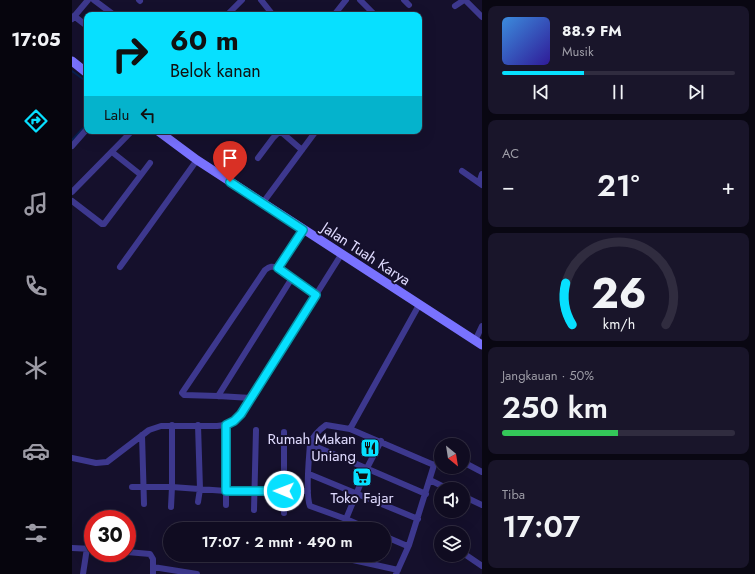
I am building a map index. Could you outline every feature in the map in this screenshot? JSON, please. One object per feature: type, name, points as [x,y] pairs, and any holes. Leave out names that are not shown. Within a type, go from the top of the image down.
[{"type":"main road","points":[[72,61],[84,71]]},
{"type":"main road","name":"Jalan Tuah Karya","points":[[162,134],[196,160],[262,204],[479,343]]},
{"type":"street","points":[[84,24],[73,18],[88,0]]},
{"type":"street","points":[[94,0],[110,12]]},
{"type":"street","points":[[230,12],[242,0]]},
{"type":"street","points":[[261,0],[271,12]]},
{"type":"street","points":[[336,12],[346,0]]},
{"type":"street","points":[[360,0],[372,12]]},
{"type":"street","points":[[455,6],[465,0],[482,17]]},
{"type":"street","points":[[72,146],[84,132]]},
{"type":"street","points":[[72,192],[129,134]]},
{"type":"street","points":[[258,158],[277,134]]},
{"type":"street","points":[[283,134],[302,150]]},
{"type":"street","points":[[262,204],[314,134]]},
{"type":"street","points":[[112,152],[141,175]]},
{"type":"street","points":[[120,267],[196,160]]},
{"type":"street","points":[[72,201],[104,224],[150,163]]},
{"type":"street","points":[[462,172],[480,184],[482,174]]},
{"type":"street","points":[[278,268],[303,230]]},
{"type":"street","points":[[72,458],[96,463],[107,462],[149,430],[161,426],[226,425],[234,421],[241,414],[342,255]]},
{"type":"street","points":[[251,398],[184,395],[182,393],[269,266],[278,268],[316,295]]},
{"type":"street","points":[[218,396],[292,278]]},
{"type":"street","points":[[350,429],[419,305]]},
{"type":"street","points":[[479,343],[482,326]]},
{"type":"street","points":[[353,522],[310,506],[308,500],[310,444],[318,431],[326,424],[350,429],[434,466],[409,545],[397,572],[359,562]]},
{"type":"street","points":[[171,507],[172,425]]},
{"type":"street","points":[[198,425],[200,489],[198,502]]},
{"type":"street","points":[[226,425],[226,505]]},
{"type":"street","points":[[254,510],[256,491],[256,430]]},
{"type":"street","points":[[284,432],[284,513]]},
{"type":"street","points":[[142,435],[144,504]]},
{"type":"street","points":[[346,519],[381,442]]},
{"type":"street","points":[[310,444],[426,494]]},
{"type":"street","points":[[470,466],[482,472]]},
{"type":"street","points":[[309,474],[418,519]]},
{"type":"street","points":[[430,480],[434,482]]},
{"type":"street","points":[[132,487],[172,487],[226,491],[308,491]]},
{"type":"street","points":[[470,499],[482,505]]},
{"type":"street","points":[[391,539],[405,545],[409,545]]},
{"type":"street","points":[[72,548],[84,549]]},
{"type":"street","points":[[136,553],[150,554],[153,559],[153,574]]},
{"type":"street","points":[[470,558],[482,566]]},
{"type":"street","points":[[83,574],[86,562]]},
{"type":"street","points":[[153,567],[197,574]]},
{"type":"waterway","points":[[72,71],[84,80]]},
{"type":"waterway","points":[[72,140],[84,127]]},
{"type":"place","name":"Rumah Makan Uniang","points":[[370,448]]},
{"type":"place","name":"Toko Fajar","points":[[362,477]]},
{"type":"route","points":[[230,182],[303,230],[278,268],[316,295],[241,414],[234,421],[226,425],[226,491],[284,491]]}]
